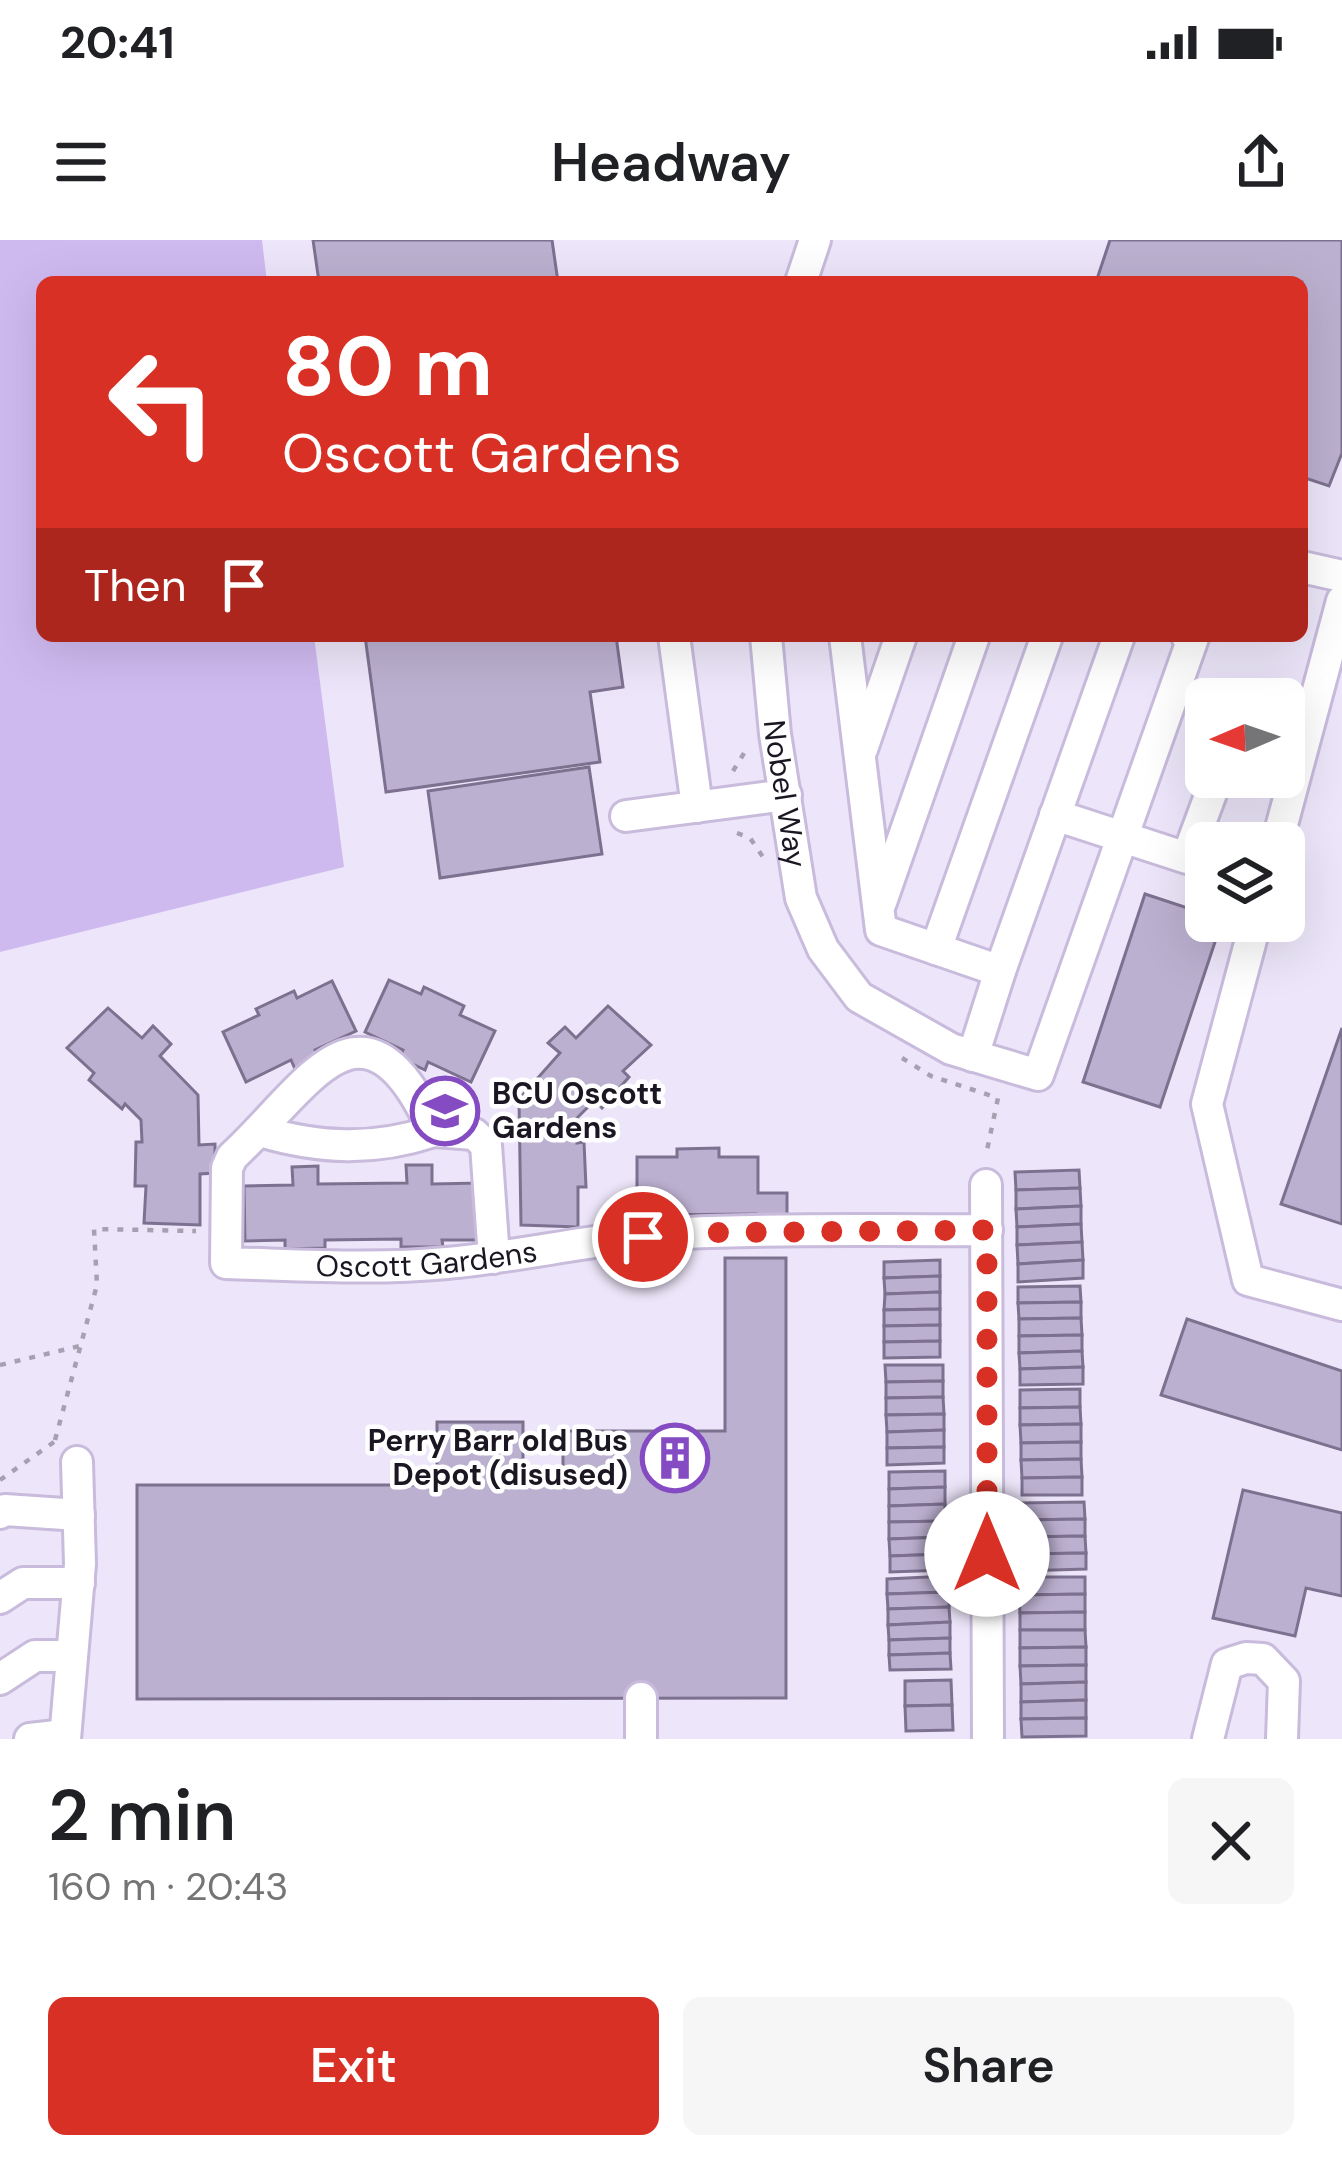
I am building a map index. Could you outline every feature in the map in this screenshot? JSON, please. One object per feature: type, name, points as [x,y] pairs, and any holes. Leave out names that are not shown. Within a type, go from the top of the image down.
[{"type":"street","points":[[803,276],[815,240]]},
{"type":"street","points":[[1308,568],[1342,576]]},
{"type":"street","points":[[1283,822],[1342,601]]},
{"type":"street","points":[[675,642],[697,807]]},
{"type":"street","name":"Nobel Way","points":[[767,642],[775,734],[801,898],[823,949],[860,997],[951,1049],[1038,1075],[1122,837]]},
{"type":"street","points":[[846,642],[881,930],[1000,971]]},
{"type":"street","points":[[860,756],[899,642]]},
{"type":"street","points":[[878,910],[972,642]]},
{"type":"street","points":[[936,949],[1045,642]]},
{"type":"street","points":[[974,1056],[1117,642]]},
{"type":"street","points":[[1122,837],[1192,642]]},
{"type":"street","points":[[626,816],[786,795]]},
{"type":"street","points":[[1055,815],[1187,858],[1209,798]]},
{"type":"street","points":[[1250,942],[1207,1104],[1248,1280],[1342,1305]]},
{"type":"street","points":[[226,1231],[227,1168],[232,1157],[342,1054],[358,1050],[372,1055],[405,1080],[434,1132]]},
{"type":"street","points":[[260,1131],[356,1147],[434,1132],[474,1134],[486,1145],[494,1258]]},
{"type":"street","points":[[986,1185],[988,1739]]},
{"type":"street","name":"Oscott Gardens","points":[[226,1231],[226,1263],[394,1266],[680,1233],[987,1230]]},
{"type":"street","points":[[30,1739],[65,1737],[79,1583],[79,1515],[63,1453]]},
{"type":"street","points":[[0,1513],[79,1515]]},
{"type":"street","points":[[0,1598],[23,1583],[79,1583]]},
{"type":"street","points":[[0,1679],[35,1656],[72,1656]]},
{"type":"street","points":[[1208,1739],[1227,1664],[1246,1658],[1263,1659],[1284,1681],[1282,1739]]},
{"type":"street","points":[[641,1698],[641,1739]]},
{"type":"path","points":[[0,1480],[63,1453],[80,1346],[97,1285],[94,1229],[226,1231]]},
{"type":"path","points":[[0,1365],[80,1346]]},
{"type":"shaded area","points":[[0,240],[262,240],[266,276],[36,276],[36,642],[315,642],[344,867],[0,952]]},
{"type":"building","points":[[313,240],[552,240],[557,276],[318,276]]},
{"type":"building","points":[[1110,240],[1342,240],[1342,453],[1329,486],[1308,479],[1308,276],[1098,276]]},
{"type":"building","points":[[366,642],[617,642],[623,687],[590,692],[600,762],[386,792]]},
{"type":"building","points":[[589,767],[602,854],[440,878],[428,791]]},
{"type":"building","points":[[1145,894],[1185,907],[1185,942],[1215,942],[1160,1107],[1083,1082]]},
{"type":"building","points":[[389,980],[421,994],[424,987],[464,1006],[460,1015],[495,1031],[471,1082],[428,1062],[425,1070],[400,1058],[403,1050],[365,1032]]},
{"type":"building","points":[[332,981],[356,1031],[315,1050],[319,1058],[295,1069],[291,1060],[246,1082],[223,1032],[294,991],[297,998]]},
{"type":"building","points":[[608,1006],[651,1045],[623,1071],[629,1077],[602,1108],[595,1100],[577,1118],[577,1143],[584,1142],[586,1187],[578,1187],[578,1227],[521,1225],[519,1099],[560,1053],[548,1043],[565,1027],[576,1038]]},
{"type":"building","points":[[108,1008],[142,1038],[153,1026],[171,1044],[160,1056],[198,1095],[199,1145],[215,1144],[215,1173],[200,1174],[200,1225],[144,1223],[146,1186],[135,1186],[141,1120],[89,1080],[94,1073],[67,1048]]},
{"type":"building","points":[[1342,1028],[1342,1224],[1281,1204]]},
{"type":"building","points":[[719,1148],[719,1157],[758,1157],[758,1193],[787,1193],[787,1222],[755,1222],[756,1214],[637,1215],[637,1157],[677,1157],[677,1149]]},
{"type":"building","points":[[406,1165],[432,1165],[432,1184],[480,1183],[480,1240],[442,1240],[443,1247],[401,1247],[401,1239],[325,1240],[325,1248],[285,1249],[285,1240],[245,1241],[244,1186],[293,1185],[292,1167],[318,1166],[318,1184],[407,1183]]},
{"type":"building","points":[[1079,1170],[1080,1188],[1016,1190],[1015,1172]]},
{"type":"building","points":[[1080,1188],[1081,1206],[1016,1209],[1016,1190]]},
{"type":"building","points":[[1081,1206],[1081,1224],[1017,1227],[1016,1209]]},
{"type":"building","points":[[1081,1224],[1082,1242],[1017,1245],[1017,1227]]},
{"type":"building","points":[[1082,1242],[1083,1260],[1018,1264],[1017,1245]]},
{"type":"building","name":"Perry Barr old Bus Depot (disused)","points":[[725,1258],[786,1258],[786,1698],[137,1699],[137,1485],[437,1485],[437,1422],[523,1422],[523,1484],[563,1484],[563,1431],[725,1431]]},
{"type":"building","points":[[940,1260],[940,1276],[884,1278],[884,1262]]},
{"type":"building","points":[[1083,1260],[1083,1278],[1018,1282],[1018,1264]]},
{"type":"building","points":[[940,1276],[940,1292],[885,1294],[884,1278]]},
{"type":"building","points":[[1080,1286],[1081,1302],[1018,1303],[1018,1287]]},
{"type":"building","points":[[940,1292],[940,1309],[884,1310],[885,1294]]},
{"type":"building","points":[[1081,1302],[1081,1318],[1019,1319],[1018,1303]]},
{"type":"building","points":[[940,1309],[940,1325],[884,1326],[884,1310]]},
{"type":"building","points":[[1081,1318],[1082,1335],[1019,1336],[1019,1319]]},
{"type":"building","points":[[1187,1319],[1342,1371],[1342,1450],[1161,1395]]},
{"type":"building","points":[[940,1325],[940,1341],[884,1342],[884,1326]]},
{"type":"building","points":[[1082,1335],[1082,1351],[1019,1353],[1019,1336]]},
{"type":"building","points":[[940,1341],[940,1357],[884,1358],[884,1342]]},
{"type":"building","points":[[1082,1351],[1083,1367],[1020,1369],[1019,1353]]},
{"type":"building","points":[[885,1365],[943,1365],[943,1381],[886,1382]]},
{"type":"building","points":[[1083,1367],[1083,1384],[1020,1385],[1020,1369]]},
{"type":"building","points":[[943,1381],[943,1397],[886,1398],[886,1382]]},
{"type":"building","points":[[1080,1389],[1080,1407],[1020,1408],[1020,1390]]},
{"type":"building","points":[[943,1397],[944,1414],[886,1415],[886,1398]]},
{"type":"building","points":[[1080,1407],[1081,1424],[1020,1425],[1020,1408]]},
{"type":"building","points":[[944,1414],[944,1430],[887,1432],[886,1415]]},
{"type":"building","points":[[1081,1424],[1081,1442],[1021,1443],[1020,1425]]},
{"type":"building","points":[[944,1430],[944,1447],[887,1448],[887,1432]]},
{"type":"building","points":[[1081,1442],[1081,1459],[1021,1460],[1021,1443]]},
{"type":"building","points":[[944,1447],[944,1463],[887,1465],[887,1448]]},
{"type":"building","points":[[1081,1459],[1082,1477],[1022,1478],[1021,1460]]},
{"type":"building","points":[[945,1471],[945,1487],[889,1489],[889,1472]]},
{"type":"building","points":[[1082,1477],[1082,1495],[1022,1495],[1022,1478]]},
{"type":"building","points":[[945,1487],[945,1504],[889,1506],[889,1489]]},
{"type":"building","points":[[1243,1490],[1342,1513],[1342,1596],[1306,1588],[1295,1636],[1213,1618]]},
{"type":"building","points":[[1084,1502],[1085,1519],[1020,1520],[1020,1503]]},
{"type":"building","points":[[945,1504],[945,1521],[889,1522],[889,1506]]},
{"type":"building","points":[[1085,1519],[1085,1536],[1021,1537],[1020,1520]]},
{"type":"building","points":[[945,1521],[945,1537],[889,1539],[889,1522]]},
{"type":"building","points":[[1085,1536],[1086,1553],[1021,1554],[1021,1537]]},
{"type":"building","points":[[945,1537],[946,1554],[890,1556],[889,1539]]},
{"type":"building","points":[[1086,1553],[1086,1569],[1021,1571],[1021,1554]]},
{"type":"building","points":[[946,1554],[946,1570],[890,1572],[890,1556]]},
{"type":"building","points":[[948,1576],[949,1592],[887,1594],[887,1579]]},
{"type":"building","points":[[1019,1577],[1085,1577],[1085,1594],[1019,1595]]},
{"type":"building","points":[[949,1592],[949,1607],[888,1609],[887,1594]]},
{"type":"building","points":[[1085,1594],[1085,1612],[1020,1613],[1019,1595]]},
{"type":"building","points":[[949,1607],[950,1622],[888,1625],[888,1609]]},
{"type":"building","points":[[1085,1612],[1085,1630],[1020,1630],[1020,1613]]},
{"type":"building","points":[[950,1622],[950,1638],[889,1640],[888,1625]]},
{"type":"building","points":[[1020,1630],[1085,1630],[1086,1647],[1020,1648]]},
{"type":"building","points":[[950,1638],[950,1653],[889,1655],[889,1640]]},
{"type":"building","points":[[1086,1647],[1086,1665],[1020,1666],[1020,1648]]},
{"type":"building","points":[[950,1653],[951,1669],[890,1670],[889,1655]]},
{"type":"building","points":[[1086,1665],[1086,1682],[1021,1684],[1020,1666]]},
{"type":"building","points":[[951,1680],[952,1705],[905,1706],[905,1681]]},
{"type":"building","points":[[1086,1682],[1086,1700],[1021,1702],[1021,1684]]},
{"type":"building","points":[[1086,1700],[1086,1718],[1021,1719],[1021,1702]]},
{"type":"building","points":[[952,1705],[953,1730],[906,1731],[905,1706]]},
{"type":"building","points":[[1086,1718],[1086,1736],[1022,1737],[1021,1719]]},
{"type":"place","name":"BCU Oscott Gardens","points":[[445,1111]]},
{"type":"place","name":"Perry Barr old Bus Depot (disused)","points":[[675,1458]]},
{"type":"route","points":[[643,1237],[987,1230],[987,1554]]}]
